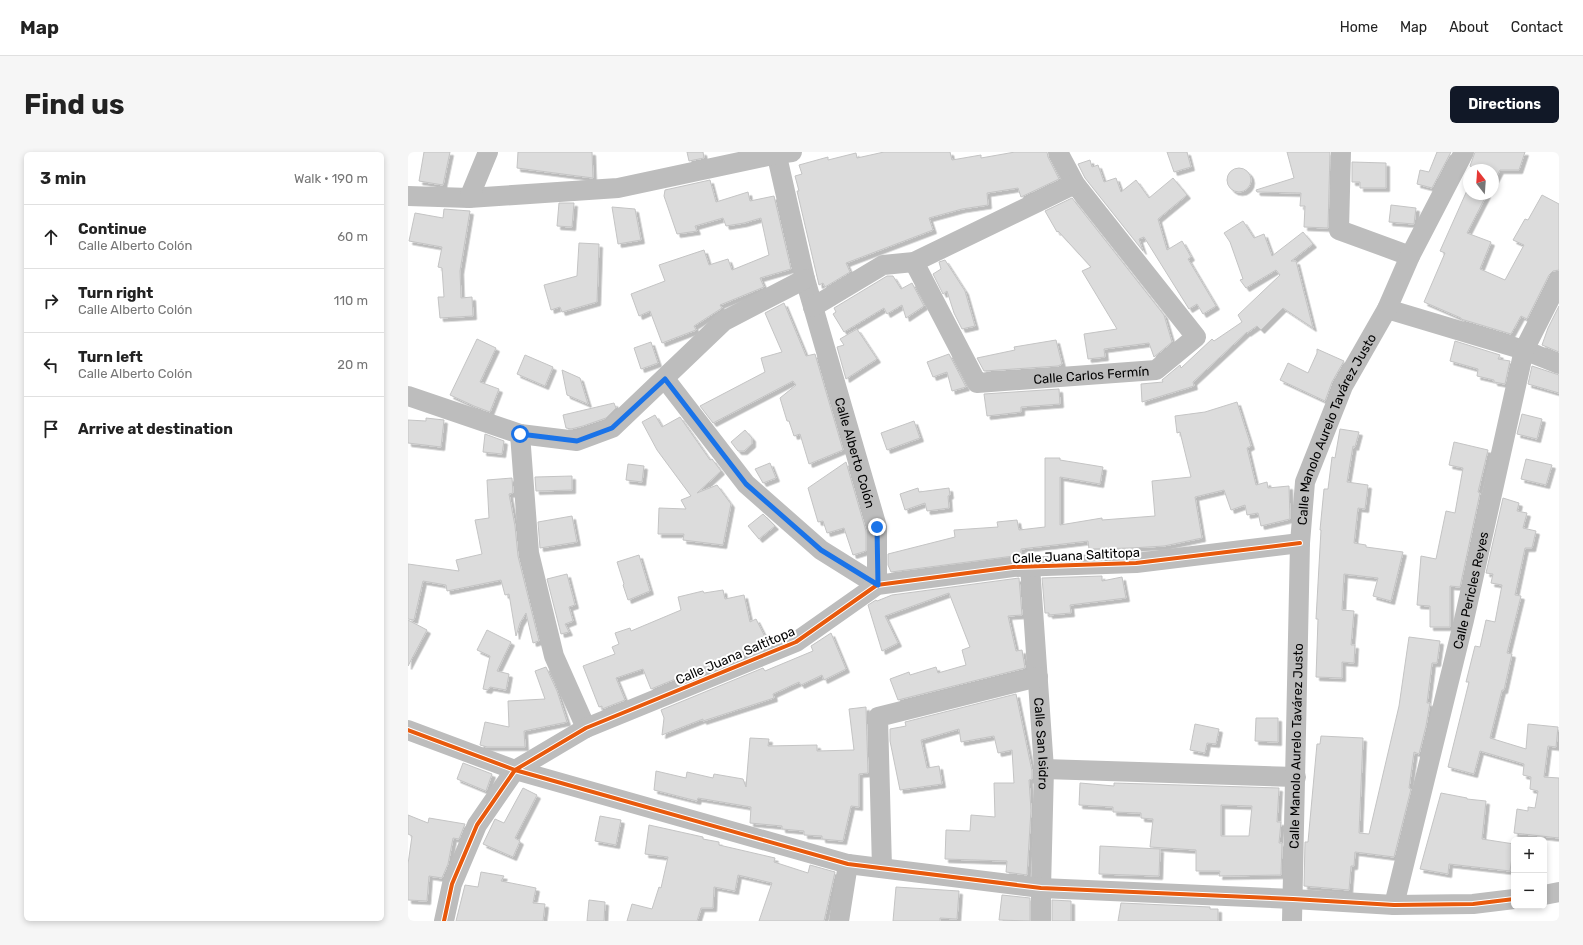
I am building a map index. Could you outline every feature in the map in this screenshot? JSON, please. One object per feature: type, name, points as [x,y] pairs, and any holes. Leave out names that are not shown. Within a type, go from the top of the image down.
[{"type":"street","points":[[469,198],[488,152]]},
{"type":"street","name":"Calle Carlos Fermín","points":[[914,262],[977,383],[1156,370],[1196,337],[1075,184],[1058,152]]},
{"type":"street","points":[[1341,152],[1339,230],[1410,256]]},
{"type":"street","name":"Calle Manolo Aurelo Tavárez Justo","points":[[1292,921],[1300,543],[1305,482],[1343,386],[1387,309],[1410,256],[1464,152]]},
{"type":"street","points":[[408,196],[469,198],[618,188],[782,153]]},
{"type":"street","name":"Calle Alberto Colón","points":[[782,153],[805,279],[877,527],[878,585]]},
{"type":"street","points":[[813,307],[883,265],[914,262],[1075,184]]},
{"type":"street","points":[[408,396],[520,434],[577,441],[612,428],[724,322],[805,279]]},
{"type":"street","name":"Calle Pericles Reyes","points":[[1394,905],[1464,620],[1524,350],[1559,280]]},
{"type":"street","points":[[1387,309],[1524,350],[1559,364]]},
{"type":"street","points":[[665,379],[746,484],[821,550],[878,585]]},
{"type":"street","points":[[520,434],[529,552],[554,656],[586,728]]},
{"type":"street","name":"Calle Juana Saltitopa","points":[[444,921],[452,884],[478,825],[515,770],[586,728],[796,642],[878,585],[1013,567],[1136,562],[1300,543]]},
{"type":"street","name":"Calle San Isidro","points":[[1030,566],[1044,770],[1041,888],[1042,921]]},
{"type":"street","points":[[882,868],[878,717],[1038,677]]},
{"type":"street","points":[[408,730],[515,770],[848,864],[1041,888],[1293,898],[1394,905],[1473,904],[1511,899]]},
{"type":"street","points":[[1044,770],[1296,777]]},
{"type":"street","points":[[839,921],[848,864]]},
{"type":"street","points":[[1547,894],[1559,892]]},
{"type":"building","points":[[424,152],[450,152],[443,185],[419,181]]},
{"type":"building","points":[[518,152],[592,152],[593,178],[517,168]]},
{"type":"building","points":[[687,152],[703,152],[704,158],[689,161]]},
{"type":"building","points":[[884,152],[950,152],[952,160],[981,155],[981,158],[1015,152],[1047,152],[1059,179],[1021,197],[1018,188],[987,193],[988,205],[962,209],[929,218],[933,230],[846,263],[850,272],[825,287],[823,283],[819,285],[797,191],[799,191],[795,176],[802,174],[799,165],[828,157],[828,160],[856,153],[857,158]]},
{"type":"building","points":[[1167,152],[1187,152],[1191,167],[1174,172]]},
{"type":"building","points":[[1287,152],[1330,152],[1328,228],[1304,227],[1305,206],[1300,206],[1301,193],[1257,192],[1256,190],[1294,178]]},
{"type":"building","points":[[1437,152],[1451,152],[1432,188],[1417,184],[1420,170],[1429,172]]},
{"type":"building","points":[[1475,152],[1525,152],[1519,170],[1500,170],[1499,172],[1499,164],[1471,164]]},
{"type":"building","points":[[1090,160],[1092,167],[1098,165],[1104,182],[1116,178],[1121,192],[1136,180],[1149,198],[1173,178],[1187,195],[1158,219],[1167,250],[1182,241],[1191,257],[1188,259],[1216,306],[1203,314],[1197,304],[1189,309],[1144,237],[1139,239],[1143,251],[1085,178],[1078,164]]},
{"type":"building","points":[[1352,162],[1386,163],[1386,188],[1360,188],[1360,182],[1352,182]]},
{"type":"building","points":[[1239,168],[1248,171],[1251,180],[1248,189],[1239,192],[1230,189],[1227,180],[1230,171]]},
{"type":"building","points":[[710,180],[716,202],[748,192],[750,201],[774,196],[791,269],[760,278],[764,287],[720,305],[722,308],[694,326],[696,330],[662,343],[650,311],[639,316],[631,294],[665,281],[659,265],[704,250],[709,265],[728,259],[732,270],[769,255],[761,218],[726,226],[723,218],[695,226],[697,231],[677,234],[664,196],[665,190]]},
{"type":"building","points":[[1542,195],[1559,204],[1559,270],[1553,271],[1549,275],[1527,319],[1521,316],[1511,334],[1461,319],[1424,302],[1445,253],[1440,251],[1463,199],[1484,200],[1467,233],[1491,242],[1480,269],[1505,280],[1524,245],[1513,240],[1525,219],[1528,220]]},
{"type":"building","points":[[1072,198],[1164,315],[1172,342],[1154,357],[1149,343],[1104,349],[1105,357],[1088,359],[1084,334],[1117,329],[1082,271],[1091,267],[1058,231],[1057,232],[1045,211]]},
{"type":"building","points":[[559,203],[574,203],[572,227],[557,226]]},
{"type":"building","points":[[1391,205],[1416,208],[1414,224],[1389,222]]},
{"type":"building","points":[[612,207],[635,209],[641,240],[618,244]]},
{"type":"building","points":[[444,209],[470,211],[460,271],[461,298],[472,297],[473,316],[440,318],[438,297],[444,297],[442,268],[438,267],[442,247],[409,241],[415,213],[443,218]]},
{"type":"building","points":[[1243,221],[1254,238],[1264,234],[1272,256],[1303,232],[1313,244],[1291,261],[1296,261],[1313,328],[1283,308],[1261,330],[1257,326],[1247,332],[1193,382],[1194,386],[1142,402],[1141,384],[1163,382],[1162,380],[1180,365],[1181,368],[1212,339],[1214,341],[1242,322],[1238,315],[1280,275],[1276,270],[1246,288],[1240,280],[1243,279],[1230,242],[1224,233]]},
{"type":"building","points":[[579,243],[599,244],[597,302],[562,312],[560,307],[551,310],[544,285],[577,276]]},
{"type":"building","points":[[945,260],[965,291],[975,326],[962,329],[954,313],[947,291],[943,294],[933,274],[941,269],[939,262]]},
{"type":"building","points":[[887,276],[893,276],[901,289],[912,283],[924,306],[906,318],[902,305],[887,314],[884,308],[844,332],[833,314],[836,312],[834,308]]},
{"type":"building","points":[[784,303],[806,356],[815,354],[843,450],[809,464],[800,434],[794,436],[789,421],[787,421],[780,398],[796,385],[793,381],[713,423],[700,406],[765,372],[761,358],[782,352],[765,313]]},
{"type":"building","points":[[1559,306],[1559,352],[1542,345],[1548,328]]},
{"type":"building","points":[[857,329],[877,359],[846,379],[837,347],[844,345],[840,339]]},
{"type":"building","points":[[477,339],[496,348],[480,382],[499,389],[490,412],[450,395]]},
{"type":"building","points":[[1056,340],[1062,364],[1058,366],[984,371],[977,358],[1015,350],[1014,347]]},
{"type":"building","points":[[1455,341],[1500,355],[1498,359],[1510,361],[1505,384],[1477,376],[1478,369],[1450,361]]},
{"type":"building","points":[[651,342],[658,363],[641,369],[634,348]]},
{"type":"building","points":[[1317,349],[1344,361],[1332,382],[1325,401],[1280,380],[1288,363],[1308,373],[1317,353]]},
{"type":"building","points":[[949,354],[966,387],[952,391],[947,372],[933,377],[927,362]]},
{"type":"building","points":[[525,355],[553,367],[545,386],[517,374]]},
{"type":"building","points":[[1532,366],[1559,375],[1559,393],[1528,384]]},
{"type":"building","points":[[562,370],[580,378],[588,404],[567,395]]},
{"type":"building","points":[[1059,389],[1060,404],[1021,407],[1021,412],[987,416],[984,394]]},
{"type":"building","points":[[1237,402],[1251,446],[1247,448],[1256,485],[1267,482],[1268,488],[1289,486],[1290,519],[1261,526],[1258,513],[1247,515],[1245,505],[1231,510],[1224,490],[1195,497],[1202,538],[1164,546],[1131,548],[1089,549],[1088,541],[1021,549],[1021,555],[891,572],[888,565],[888,554],[955,537],[954,530],[998,527],[997,522],[1017,520],[1019,530],[1045,527],[1045,458],[1060,458],[1060,460],[1103,467],[1100,484],[1060,477],[1060,525],[1102,518],[1102,520],[1155,516],[1152,481],[1191,477],[1180,432],[1177,433],[1175,416],[1205,412]]},
{"type":"building","points":[[614,403],[616,408],[606,418],[571,429],[566,428],[563,415]]},
{"type":"building","points":[[1522,414],[1542,419],[1537,439],[1517,434]]},
{"type":"building","points":[[655,415],[662,427],[680,417],[710,460],[712,459],[721,471],[697,493],[717,485],[731,504],[723,545],[683,540],[684,534],[658,534],[659,508],[686,509],[681,500],[691,496],[657,450],[642,422]]},
{"type":"building","points":[[426,418],[444,420],[441,447],[408,443],[408,420],[426,421]]},
{"type":"building","points":[[914,421],[920,438],[887,450],[881,433]]},
{"type":"building","points":[[1340,429],[1359,432],[1355,447],[1353,446],[1347,482],[1368,485],[1365,509],[1358,508],[1354,543],[1366,545],[1366,547],[1403,552],[1391,601],[1373,596],[1378,578],[1344,574],[1342,610],[1354,611],[1351,645],[1355,645],[1354,663],[1342,662],[1342,678],[1316,677],[1318,619],[1316,619],[1320,530],[1324,489],[1328,489],[1332,457],[1335,458]]},
{"type":"building","points":[[745,430],[752,438],[752,444],[744,451],[738,451],[731,442]]},
{"type":"building","points":[[485,434],[504,441],[502,454],[483,452]]},
{"type":"building","points":[[1454,442],[1488,450],[1478,492],[1480,493],[1460,587],[1450,586],[1450,627],[1430,627],[1430,606],[1417,605],[1421,556],[1436,559],[1446,511],[1455,513],[1463,468],[1449,465]]},
{"type":"building","points":[[1526,459],[1552,465],[1546,485],[1521,479]]},
{"type":"building","points":[[846,462],[866,531],[866,551],[853,555],[844,528],[827,533],[823,521],[818,522],[808,488]]},
{"type":"building","points":[[770,463],[776,478],[763,483],[755,469]]},
{"type":"building","points":[[628,464],[644,466],[642,482],[626,480]]},
{"type":"building","points":[[572,476],[572,490],[536,491],[535,477]]},
{"type":"building","points":[[512,478],[513,493],[509,494],[515,526],[518,556],[539,641],[533,643],[526,613],[520,623],[516,636],[509,594],[505,595],[501,580],[447,591],[446,585],[423,581],[414,620],[408,619],[408,564],[459,571],[456,560],[482,554],[475,520],[489,518],[487,480]]},
{"type":"building","points":[[918,488],[919,492],[949,488],[949,508],[927,511],[925,503],[905,510],[900,494]]},
{"type":"building","points":[[1503,498],[1519,503],[1517,511],[1527,513],[1523,528],[1536,531],[1532,548],[1525,548],[1515,595],[1521,596],[1507,653],[1512,654],[1504,690],[1502,690],[1490,738],[1526,749],[1528,724],[1558,727],[1556,747],[1548,746],[1544,777],[1559,778],[1559,838],[1514,833],[1517,809],[1528,811],[1528,807],[1535,808],[1538,791],[1530,789],[1531,777],[1523,775],[1524,764],[1480,751],[1474,774],[1448,767],[1469,682],[1466,682],[1475,646],[1480,647],[1486,620],[1495,622],[1502,585],[1491,583],[1493,574],[1486,573]]},
{"type":"building","points":[[763,514],[775,526],[759,539],[748,526]]},
{"type":"building","points":[[572,516],[577,542],[540,548],[538,522]]},
{"type":"building","points":[[639,555],[650,591],[628,600],[617,562]]},
{"type":"building","points":[[567,574],[575,605],[569,607],[573,621],[565,624],[569,632],[561,634],[547,579]]},
{"type":"building","points":[[1102,576],[1102,581],[1122,577],[1126,598],[1070,605],[1071,613],[1049,615],[1049,613],[1045,613],[1042,578]]},
{"type":"building","points":[[1019,578],[1022,615],[1008,616],[1016,651],[1022,650],[1025,668],[898,700],[890,679],[909,672],[910,675],[936,667],[938,673],[966,665],[962,650],[970,647],[949,593],[885,616],[898,643],[882,651],[868,605],[876,600],[877,601],[892,595]]},
{"type":"building","points":[[723,590],[725,599],[744,595],[750,622],[756,619],[766,639],[753,645],[754,647],[651,689],[643,669],[616,678],[625,700],[602,709],[602,706],[599,707],[583,666],[615,654],[612,647],[619,644],[615,633],[630,628],[631,631],[681,610],[678,597],[703,591],[704,593]]},
{"type":"building","points":[[408,620],[427,630],[408,666]]},
{"type":"building","points":[[487,630],[511,642],[497,671],[509,674],[506,690],[490,687],[488,690],[483,689],[490,656],[477,650]]},
{"type":"building","points":[[831,633],[846,669],[824,680],[822,675],[801,685],[799,682],[773,694],[774,698],[703,721],[703,719],[662,735],[664,718],[661,710],[763,668],[765,671],[813,651],[811,646]]},
{"type":"building","points":[[1409,637],[1440,641],[1437,663],[1432,663],[1427,703],[1430,703],[1426,726],[1419,754],[1414,752],[1409,788],[1411,789],[1394,857],[1355,852],[1354,866],[1351,866],[1349,890],[1304,886],[1305,842],[1308,842],[1317,744],[1320,744],[1321,736],[1363,738],[1359,833],[1369,834],[1399,706]]},
{"type":"building","points":[[546,667],[557,691],[567,722],[524,731],[525,747],[487,747],[480,745],[485,722],[509,727],[508,701],[545,699],[535,671]]},
{"type":"building","points":[[1016,694],[1032,771],[1032,779],[1029,780],[1031,810],[1027,875],[1006,872],[1007,861],[945,859],[946,830],[970,831],[971,815],[995,817],[994,783],[1014,783],[1012,750],[998,753],[994,736],[961,742],[959,729],[921,740],[927,768],[939,766],[942,784],[900,790],[890,741],[890,729],[906,726],[905,722]]},
{"type":"building","points":[[866,707],[868,773],[859,774],[859,807],[851,806],[843,841],[822,839],[822,836],[804,835],[804,831],[782,829],[782,826],[750,823],[751,807],[698,798],[697,801],[654,790],[656,771],[686,778],[687,772],[713,778],[714,774],[743,779],[746,787],[750,738],[769,739],[768,746],[817,745],[817,751],[854,750],[849,709]]},
{"type":"building","points":[[1256,718],[1278,718],[1278,742],[1255,741]]},
{"type":"building","points":[[1195,724],[1219,729],[1216,744],[1207,743],[1205,753],[1190,750]]},
{"type":"building","points":[[463,763],[492,774],[486,791],[457,779]]},
{"type":"building","points":[[1080,783],[1114,786],[1114,783],[1279,788],[1277,822],[1281,822],[1279,843],[1282,843],[1281,875],[1219,876],[1220,871],[1196,871],[1196,850],[1150,847],[1153,819],[1141,818],[1141,813],[1113,812],[1113,807],[1079,805]],"holes":[[[1221,805],[1252,806],[1249,836],[1221,836]]]},
{"type":"building","points":[[523,788],[537,795],[515,838],[520,841],[513,857],[483,844],[495,819],[504,823]]},
{"type":"building","points":[[1441,793],[1467,799],[1486,801],[1482,839],[1511,844],[1510,871],[1449,864],[1448,874],[1420,869]]},
{"type":"building","points":[[408,815],[428,823],[429,818],[465,824],[459,839],[453,838],[448,864],[442,878],[429,876],[427,901],[408,900],[408,864],[412,836],[408,834]]},
{"type":"building","points":[[600,816],[621,820],[616,845],[595,841]]},
{"type":"building","points":[[649,825],[703,837],[703,839],[719,842],[719,845],[775,858],[774,862],[808,873],[810,865],[835,872],[824,921],[759,921],[772,883],[738,875],[735,891],[714,887],[713,908],[701,908],[697,921],[627,921],[632,904],[652,909],[659,887],[661,888],[668,857],[645,854]]},
{"type":"building","points":[[1100,846],[1160,849],[1159,876],[1099,874]]},
{"type":"building","points":[[481,872],[504,876],[501,881],[536,888],[533,903],[545,904],[543,921],[456,921],[465,885],[478,887]]},
{"type":"building","points":[[896,887],[959,891],[957,919],[940,918],[940,921],[893,921]]},
{"type":"building","points":[[1002,895],[1030,898],[1030,921],[999,920]]},
{"type":"building","points":[[589,900],[605,902],[604,921],[587,921]]},
{"type":"building","points":[[1052,900],[1071,901],[1071,921],[1052,921]]},
{"type":"building","points":[[1121,903],[1210,907],[1210,909],[1218,909],[1218,921],[1118,921]]},
{"type":"cycle path","points":[[444,921],[452,884],[477,825],[515,770],[586,728],[796,642],[877,585],[1013,567],[1136,563],[1300,543]]},
{"type":"cycle path","points":[[408,730],[515,770],[848,864],[1041,888],[1394,905],[1473,904],[1511,899]]},
{"type":"route","points":[[520,434],[577,441],[612,428],[665,379],[746,484],[821,550],[878,585],[877,527]]}]
